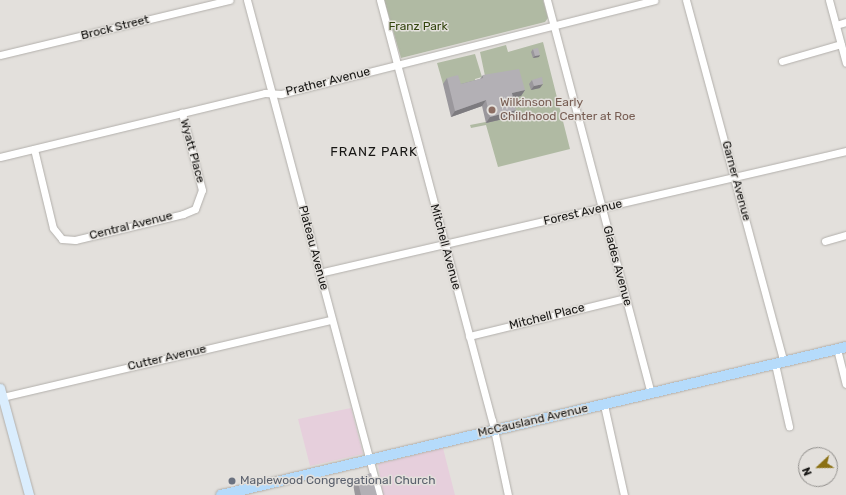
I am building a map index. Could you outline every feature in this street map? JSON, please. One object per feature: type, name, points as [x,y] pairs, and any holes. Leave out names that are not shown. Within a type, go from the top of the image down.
[{"type":"main road","name":"McCausland Avenue","points":[[221,495],[841,348]]},
{"type":"street","name":"Brock Street","points":[[0,56],[229,0]]},
{"type":"street","name":"Plateau Avenue","points":[[247,0],[331,320],[379,495]]},
{"type":"street","name":"Mitchell Avenue","points":[[380,0],[469,336],[508,495]]},
{"type":"street","name":"Glades Avenue","points":[[547,0],[651,394]]},
{"type":"street","name":"Prather Avenue","points":[[0,156],[182,113],[397,65],[554,24],[654,0]]},
{"type":"street","name":"Garner Avenue","points":[[686,0],[735,177],[780,363],[789,426]]},
{"type":"street","points":[[829,0],[846,63]]},
{"type":"street","points":[[836,25],[846,22]]},
{"type":"street","points":[[782,61],[841,44]]},
{"type":"street","name":"Wyatt Place","points":[[182,113],[202,190]]},
{"type":"street","name":"Central Avenue","points":[[34,149],[53,228],[62,240],[68,241],[183,214],[195,209],[202,190]]},
{"type":"street","name":"Forest Avenue","points":[[319,273],[445,246],[846,151]]},
{"type":"street","points":[[825,241],[846,235]]},
{"type":"street","name":"Mitchell Place","points":[[469,336],[626,298]]},
{"type":"street","name":"Cutter Avenue","points":[[2,397],[331,320]]},
{"type":"street","points":[[841,348],[846,384]]},
{"type":"street","points":[[0,388],[29,495]]},
{"type":"street","points":[[604,404],[624,495]]},
{"type":"shaded area","points":[[351,408],[363,454],[310,466],[298,419]]},
{"type":"shaded area","points":[[443,448],[455,495],[383,495],[378,464]]},
{"type":"green space","name":"Franz Park","points":[[384,0],[543,0],[548,18],[545,22],[401,58]]},
{"type":"green space","points":[[543,42],[570,149],[498,167],[486,125],[471,128],[470,125],[511,117],[485,76],[480,52],[506,45],[508,52]]},
{"type":"green space","points":[[475,54],[482,77],[475,79],[476,85],[443,84],[437,63]]},
{"type":"building","points":[[538,48],[540,55],[535,56],[533,49]]},
{"type":"building","name":"Wilkinson Early Childhood Center at Roe","points":[[519,69],[525,90],[512,93],[516,110],[490,117],[486,100],[455,111],[447,78],[458,75],[461,84],[483,78],[483,75]]},
{"type":"building","points":[[542,77],[543,84],[534,86],[532,80]]},
{"type":"building","points":[[371,473],[377,495],[361,495],[357,478]]},
{"type":"place","name":"Wilkinson Early Childhood Center at Roe","points":[[492,110]]},
{"type":"place","name":"Maplewood Congregational Church","points":[[232,481]]},
{"type":"district","name":"FRANZ PARK","points":[[374,152]]}]
